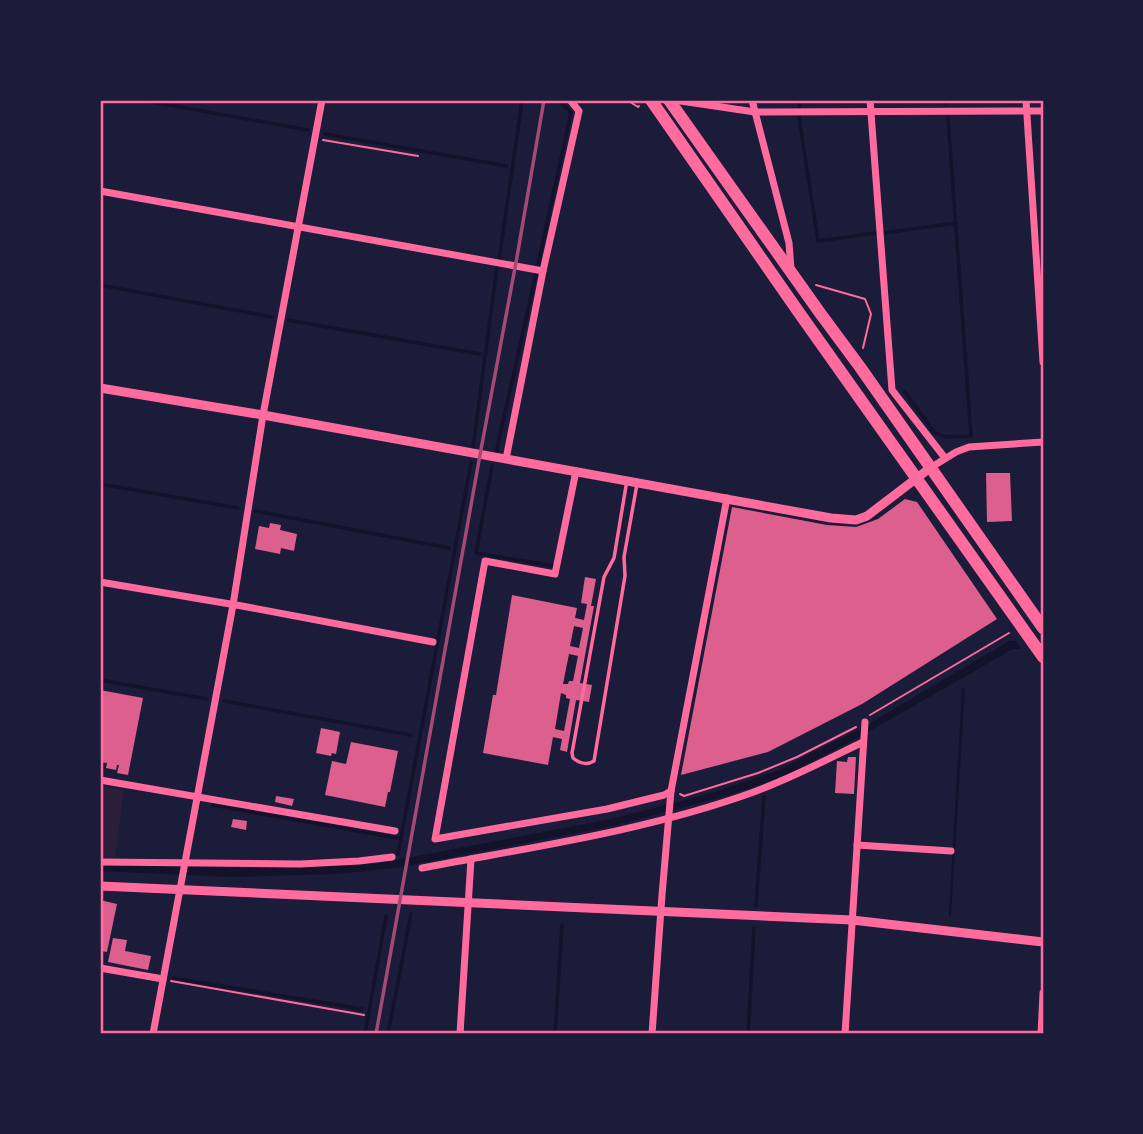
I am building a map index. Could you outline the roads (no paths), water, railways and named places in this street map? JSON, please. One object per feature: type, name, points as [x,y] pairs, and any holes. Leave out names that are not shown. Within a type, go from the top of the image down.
[{"type":"highway","points":[[651,100],[1043,657]]},
{"type":"highway","points":[[671,100],[1043,627]]},
{"type":"street","points":[[153,1034],[233,605],[263,415],[322,100]]},
{"type":"street","points":[[506,459],[543,271],[579,110],[570,100]]},
{"type":"street","points":[[671,100],[755,112],[1043,111]]},
{"type":"street","points":[[752,100],[789,243],[791,271]]},
{"type":"street","points":[[870,100],[892,390],[945,458]]},
{"type":"street","points":[[1026,100],[1043,362]]},
{"type":"street","points":[[100,191],[543,271]]},
{"type":"street","points":[[1034,226],[1043,225]]},
{"type":"street","points":[[100,388],[831,518],[856,520],[867,516],[930,468],[956,452],[969,447],[1043,442]]},
{"type":"street","points":[[576,471],[555,574],[485,561],[435,839],[607,809],[671,791]]},
{"type":"street","points":[[652,1034],[671,791],[727,498]]},
{"type":"street","points":[[100,582],[433,642]]},
{"type":"street","points":[[845,1034],[864,723]]},
{"type":"street","points":[[422,868],[625,829],[751,793],[803,772],[863,739]]},
{"type":"street","points":[[100,780],[395,831]]},
{"type":"street","points":[[857,845],[951,852]]},
{"type":"street","points":[[100,862],[300,864],[392,857]]},
{"type":"street","points":[[460,1034],[471,859]]},
{"type":"street","points":[[101,886],[852,920],[1043,942]]},
{"type":"street","points":[[100,968],[163,979]]},
{"type":"street","points":[[1041,1034],[1043,993]]},
{"type":"lane","points":[[627,480],[614,558],[604,576],[572,752],[573,758],[578,762],[594,761],[625,576],[624,557],[638,482]]},
{"type":"waterway","points":[[141,100],[308,130]]},
{"type":"waterway","points":[[499,260],[522,101],[526,100]]},
{"type":"waterway","points":[[538,264],[571,113],[559,100]]},
{"type":"waterway","points":[[799,100],[800,109]]},
{"type":"waterway","points":[[799,117],[818,241],[876,233]]},
{"type":"waterway","points":[[905,392],[934,432],[946,437],[971,436],[948,118]]},
{"type":"waterway","points":[[325,134],[507,166]]},
{"type":"waterway","points":[[883,233],[956,223]]},
{"type":"waterway","points":[[473,448],[497,267]]},
{"type":"waterway","points":[[496,453],[536,274]]},
{"type":"waterway","points":[[100,285],[272,317]]},
{"type":"waterway","points":[[288,320],[480,354]]},
{"type":"waterway","points":[[398,854],[471,463]]},
{"type":"waterway","points":[[492,466],[476,553],[554,566]]},
{"type":"waterway","points":[[100,484],[238,508]]},
{"type":"waterway","points":[[255,511],[449,548]]},
{"type":"waterway","points":[[100,680],[207,699]]},
{"type":"waterway","points":[[224,701],[411,735]]},
{"type":"waterway","points":[[756,906],[764,797]]},
{"type":"waterway","points":[[213,805],[397,838]]},
{"type":"waterway","points":[[388,1034],[411,914]]},
{"type":"waterway","points":[[365,1034],[386,916]]},
{"type":"waterway","points":[[555,1034],[562,925]]},
{"type":"waterway","points":[[748,1034],[754,928]]},
{"type":"waterway","points":[[173,978],[362,1009]]},
{"type":"railway","points":[[376,1034],[544,100]]}]
